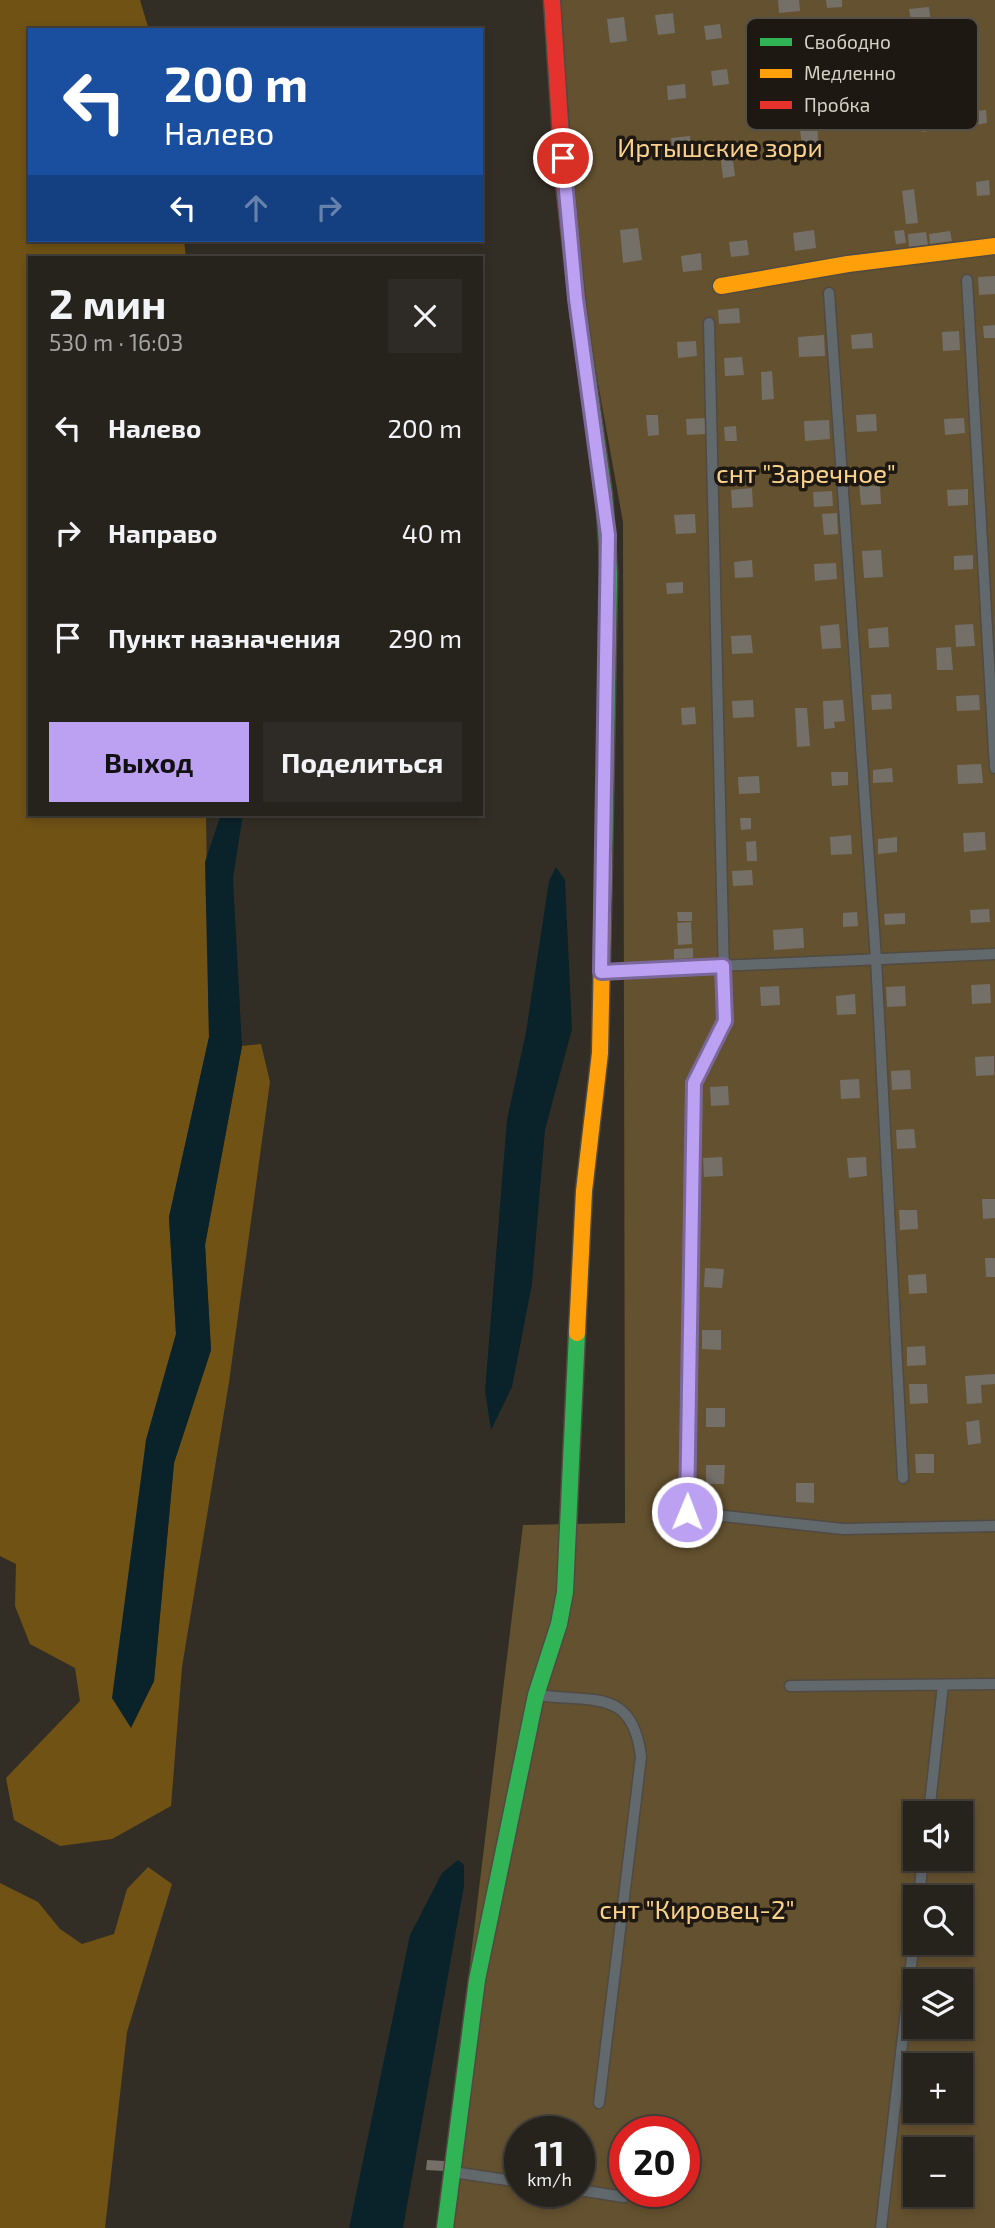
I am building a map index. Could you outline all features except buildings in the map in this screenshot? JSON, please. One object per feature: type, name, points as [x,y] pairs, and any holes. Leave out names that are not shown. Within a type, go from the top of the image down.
[{"type":"street","points":[[445,2228],[477,1980],[536,1695],[559,1624],[565,1592],[584,1191],[600,1053],[608,535],[571,248],[552,0]]},
{"type":"street","points":[[721,286],[848,264],[995,246]]},
{"type":"lane","points":[[967,279],[995,768]]},
{"type":"lane","points":[[829,293],[876,959],[903,1478]]},
{"type":"lane","points":[[709,323],[725,1021],[694,1083],[687,1512],[843,1529],[995,1526]]},
{"type":"lane","points":[[601,972],[995,954]]},
{"type":"lane","points":[[790,1686],[995,1684]]},
{"type":"lane","points":[[930,1801],[943,1685]]},
{"type":"lane","points":[[536,1695],[607,1702],[627,1712],[638,1731],[641,1757],[599,2103]]},
{"type":"lane","points":[[881,2228],[912,1955]]},
{"type":"lane","points":[[453,2172],[504,2180]]},
{"type":"green space","points":[[559,0],[995,0],[995,2228],[438,2228],[523,1525],[625,1523],[623,522],[586,317]]},
{"type":"shaded area","points":[[0,0],[140,0],[148,28],[28,28],[28,242],[184,242],[186,256],[28,256],[28,816],[206,816],[209,1037],[169,1217],[176,1334],[146,1440],[131,1727],[154,1681],[174,1463],[211,1350],[205,1245],[242,1046],[261,1044],[270,1082],[229,1382],[182,1667],[171,1806],[112,1839],[60,1846],[14,1820],[6,1778],[80,1701],[75,1668],[30,1644],[15,1606],[16,1564],[0,1556]]},
{"type":"shaded area","points":[[148,1867],[172,1884],[127,2032],[105,2228],[0,2228],[0,1883],[38,1902],[60,1929],[82,1944],[114,1934],[127,1889]]},
{"type":"water","points":[[220,816],[243,816],[233,878],[242,1046],[205,1245],[211,1350],[174,1463],[154,1681],[131,1728],[112,1698],[146,1440],[176,1334],[169,1217],[209,1037],[205,862]]},
{"type":"water","points":[[556,867],[565,880],[572,1029],[545,1130],[532,1284],[512,1387],[491,1430],[485,1391],[507,1120],[526,1032],[549,881]]},
{"type":"water","points":[[458,1860],[464,1865],[464,1886],[403,2228],[349,2228],[410,1935],[442,1873]]},
{"type":"traffic: fast","points":[[579,317],[604,495],[609,574],[604,856]]},
{"type":"traffic: fast","points":[[445,2228],[477,1980],[536,1695],[559,1624],[565,1592],[577,1333]]},
{"type":"traffic: slow","points":[[721,286],[848,264],[995,246]]},
{"type":"traffic: slow","points":[[577,1333],[584,1191],[600,1053],[604,856]]},
{"type":"traffic: jam","points":[[552,0],[564,184],[579,317]]},
{"type":"route","points":[[563,158],[576,299],[608,535],[601,972],[723,966],[725,1021],[694,1083],[687,1512]]},
{"type":"park label","name":"Иртышские зори","points":[[720,148]]},
{"type":"park label","name":"снт \"Заречное\"","points":[[806,474]]},
{"type":"park label","name":"снт \"Кировец-2\"","points":[[697,1910]]}]
